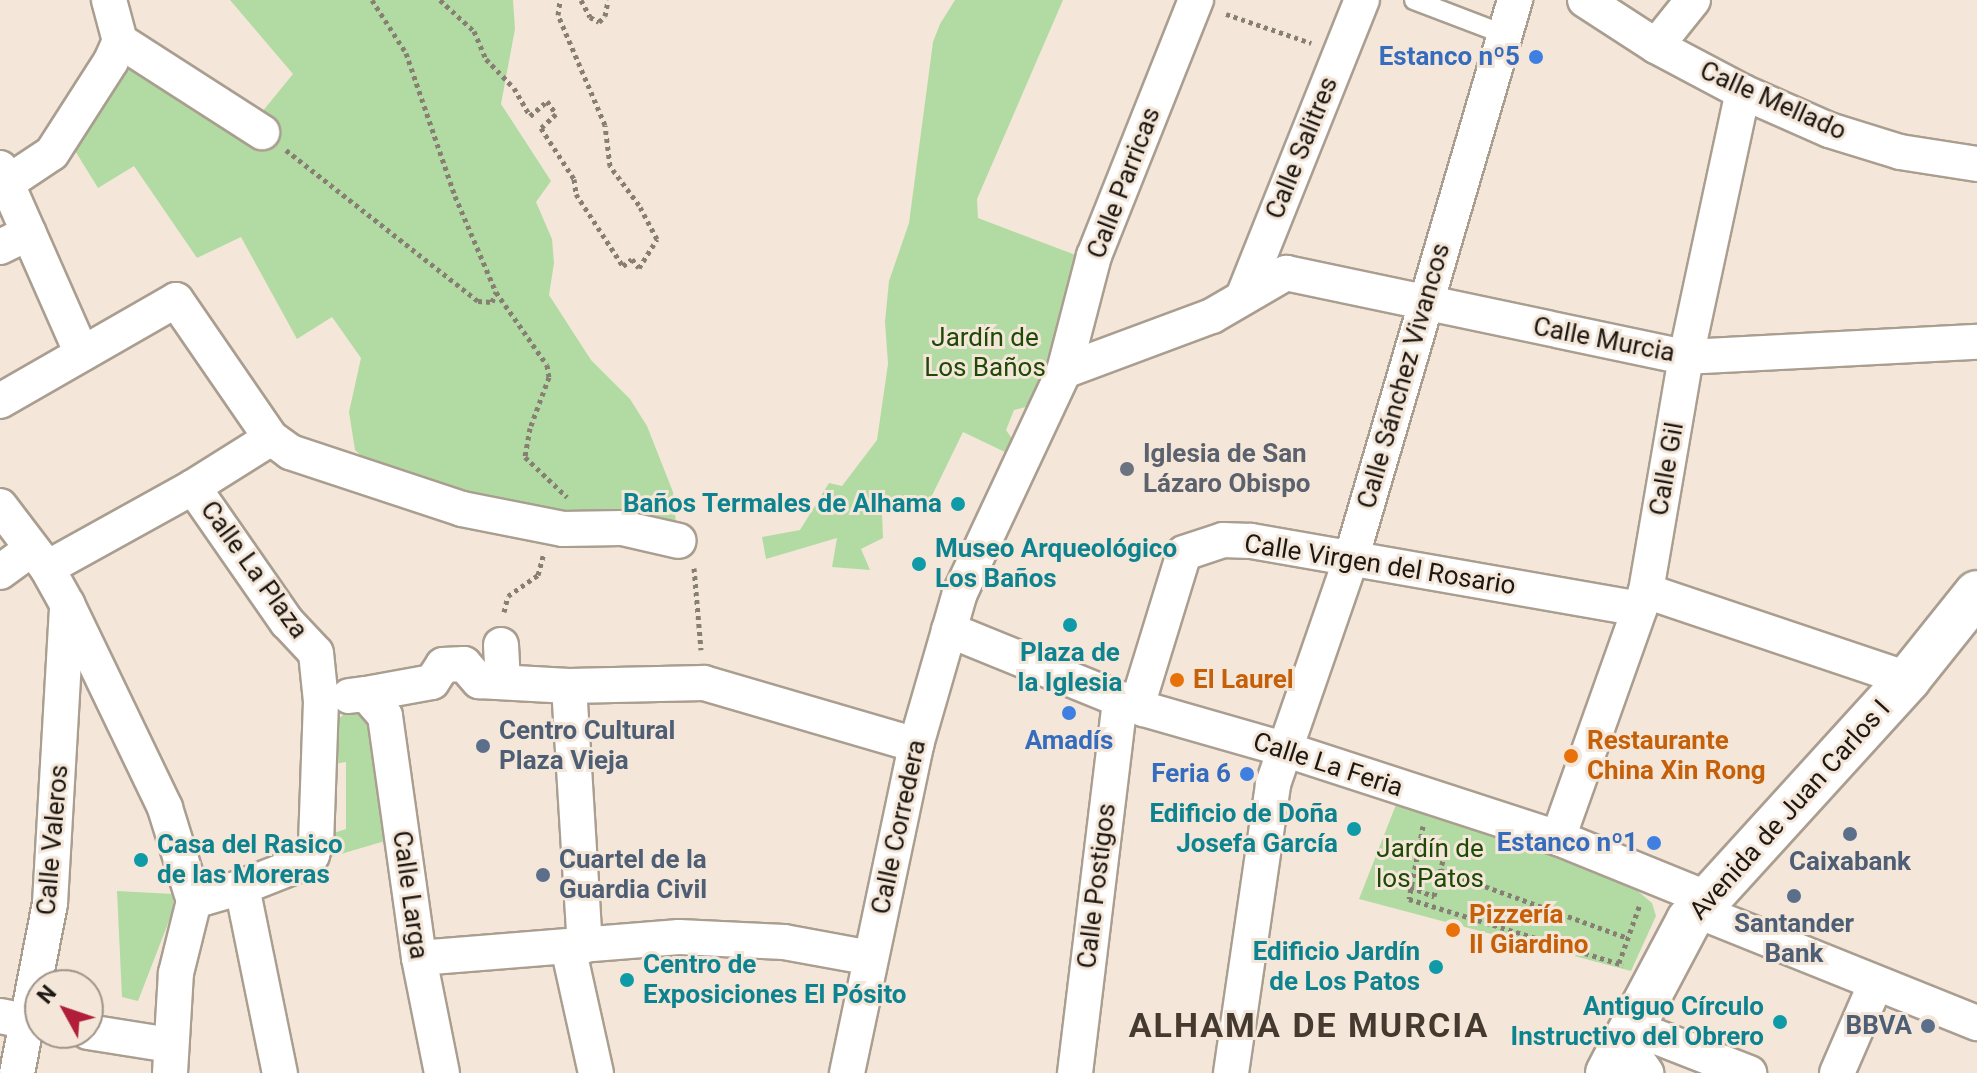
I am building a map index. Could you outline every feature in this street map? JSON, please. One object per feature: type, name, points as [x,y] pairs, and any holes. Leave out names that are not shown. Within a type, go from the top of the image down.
[{"type":"main road","name":"Avenida de Juan Carlos I","points":[[1625,1058],[1638,971],[1680,933],[1975,600]]},
{"type":"street","points":[[82,354],[14,240],[4,176],[52,153],[111,61],[120,41],[109,0]]},
{"type":"street","name":"Calle Parricas","points":[[949,630],[960,593],[1064,371],[1094,256],[1196,0]]},
{"type":"street","name":"Calle Salitres","points":[[1243,297],[1362,0]]},
{"type":"street","name":"Calle Sánchez Vivancos","points":[[1231,1073],[1273,784],[1351,559],[1515,0]]},
{"type":"street","name":"Calle Mellado","points":[[1585,0],[1656,46],[1743,92],[1843,134],[1900,152],[1977,164]]},
{"type":"street","points":[[1656,46],[1693,0]]},
{"type":"street","points":[[120,41],[262,132]]},
{"type":"street","name":"Calle Gil","points":[[1558,838],[1643,600],[1686,357],[1743,92]]},
{"type":"street","name":"Calle Murcia","points":[[1064,371],[1212,316],[1286,273],[1686,357],[1977,342]]},
{"type":"street","points":[[0,401],[176,300],[271,438],[290,452],[462,509],[563,529],[622,528],[679,541]]},
{"type":"street","name":"Calle La Plaza","points":[[0,572],[39,559],[193,487],[271,438]]},
{"type":"street","name":"Calle La Plaza","points":[[193,487],[287,622],[316,653],[321,701],[316,841],[312,855],[303,863],[242,887]]},
{"type":"street","points":[[0,506],[67,604],[165,808],[194,901],[176,973],[170,1059],[104,1037]]},
{"type":"street","name":"Calle Virgen del Rosario","points":[[1128,702],[1184,553],[1223,540],[1251,541],[1351,559],[1643,600],[1908,679]]},
{"type":"street","name":"Calle Valeros","points":[[17,1073],[23,1020],[50,903],[67,604]]},
{"type":"street","name":"Calle La Feria","points":[[949,630],[1128,702],[1558,838],[1875,985],[1977,1023]]},
{"type":"street","name":"Calle Corredera","points":[[847,1073],[916,745],[949,630]]},
{"type":"street","points":[[501,645],[514,682]]},
{"type":"street","points":[[321,701],[375,705],[432,682],[443,665],[464,664],[479,681],[569,686],[704,683],[916,745]]},
{"type":"street","points":[[569,686],[577,946],[596,1073]]},
{"type":"street","name":"Calle Postigos","points":[[1075,1073],[1128,702]]},
{"type":"street","name":"Calle Larga","points":[[375,705],[442,1073]]},
{"type":"street","points":[[194,901],[242,887],[280,1073]]},
{"type":"street","points":[[419,958],[679,937],[784,942],[871,958]]},
{"type":"street","points":[[1837,1073],[1875,985]]},
{"type":"street","points":[[1625,1058],[1749,1073]]},
{"type":"lane","points":[[1414,0],[1503,34]]},
{"type":"path","points":[[372,0],[406,53],[455,196],[496,292],[547,365],[549,377],[530,428],[525,457],[567,495],[563,529],[543,555],[538,575],[508,596],[501,645]]},
{"type":"path","points":[[440,0],[474,31],[486,59],[514,88],[530,116],[547,101],[556,114],[541,128],[574,179],[576,194],[623,266],[632,259],[639,268],[657,239],[639,205],[610,166],[605,125],[558,15],[560,0]]},
{"type":"path","points":[[581,0],[594,22],[599,22],[605,16],[608,0]]},
{"type":"path","points":[[1230,15],[1341,53]]},
{"type":"path","points":[[262,132],[478,301],[492,302],[496,292]]},
{"type":"path","points":[[679,541],[694,562],[704,683]]},
{"type":"path","points":[[1429,798],[1409,899],[1638,971]]},
{"type":"path","points":[[1410,887],[1434,896],[1446,848],[1420,839]]},
{"type":"path","points":[[1440,870],[1628,938]]},
{"type":"path","points":[[1638,971],[1628,938],[1640,904]]},
{"type":"green space","points":[[230,0],[513,0],[515,29],[501,104],[551,181],[536,202],[552,239],[554,263],[549,295],[591,360],[630,399],[647,426],[673,492],[676,524],[462,504],[370,464],[355,450],[349,412],[361,358],[332,317],[297,339],[241,237],[197,258],[134,166],[98,188],[69,141],[125,54],[248,129],[293,74]]},
{"type":"green space","name":"Jardín de Los Baños","points":[[955,0],[1063,0],[977,199],[978,218],[1081,257],[1050,351],[1030,406],[1014,410],[1006,430],[1013,440],[1007,453],[963,432],[924,512],[882,514],[883,538],[861,549],[870,570],[832,567],[837,538],[766,559],[762,537],[800,530],[829,483],[842,486],[877,440],[888,364],[885,322],[889,281],[909,223],[933,42]]},
{"type":"green space","points":[[358,710],[378,725],[392,839],[327,858],[324,836],[346,829],[346,762],[328,765],[330,725],[347,712]]},
{"type":"green space","name":"Jardín de los Patos","points":[[1399,797],[1613,876],[1640,893],[1652,903],[1656,916],[1631,971],[1359,899]]},
{"type":"green space","points":[[117,891],[174,894],[172,913],[138,1001],[122,997]]},
{"type":"place","name":"Estanco nº5","points":[[1536,57]]},
{"type":"place","name":"Iglesia de San Lázaro Obispo","points":[[1127,469]]},
{"type":"place","name":"Baños Termales de Alhama","points":[[958,504]]},
{"type":"place","name":"Museo Arqueológico Los Baños","points":[[919,564]]},
{"type":"place","name":"Plaza de la Iglesia","points":[[1070,625]]},
{"type":"place","name":"El Laurel","points":[[1177,680]]},
{"type":"place","name":"Amadís","points":[[1069,713]]},
{"type":"place","name":"Centro Cultural Plaza Vieja","points":[[483,746]]},
{"type":"place","name":"Restaurante China Xin Rong","points":[[1571,756]]},
{"type":"place","name":"Feria 6","points":[[1247,774]]},
{"type":"place","name":"Edificio de Doña Josefa García","points":[[1354,829]]},
{"type":"place","name":"Caixabank","points":[[1850,834]]},
{"type":"place","name":"Estanco nº1","points":[[1654,843]]},
{"type":"place","name":"Casa del Rasico de las Moreras","points":[[141,860]]},
{"type":"place","name":"Cuartel de la Guardia Civil","points":[[543,875]]},
{"type":"place","name":"Santander Bank","points":[[1794,896]]},
{"type":"place","name":"Pizzería Il Giardino","points":[[1453,930]]},
{"type":"place","name":"Edificio Jardín de Los Patos","points":[[1436,967]]},
{"type":"place","name":"Centro de Exposiciones El Pósito","points":[[627,980]]},
{"type":"place","name":"Antiguo Círculo Instructivo del Obrero","points":[[1780,1022]]},
{"type":"place","name":"BBVA","points":[[1928,1026]]},
{"type":"district","name":"ALHAMA DE MURCIA","points":[[1309,1026]]}]
